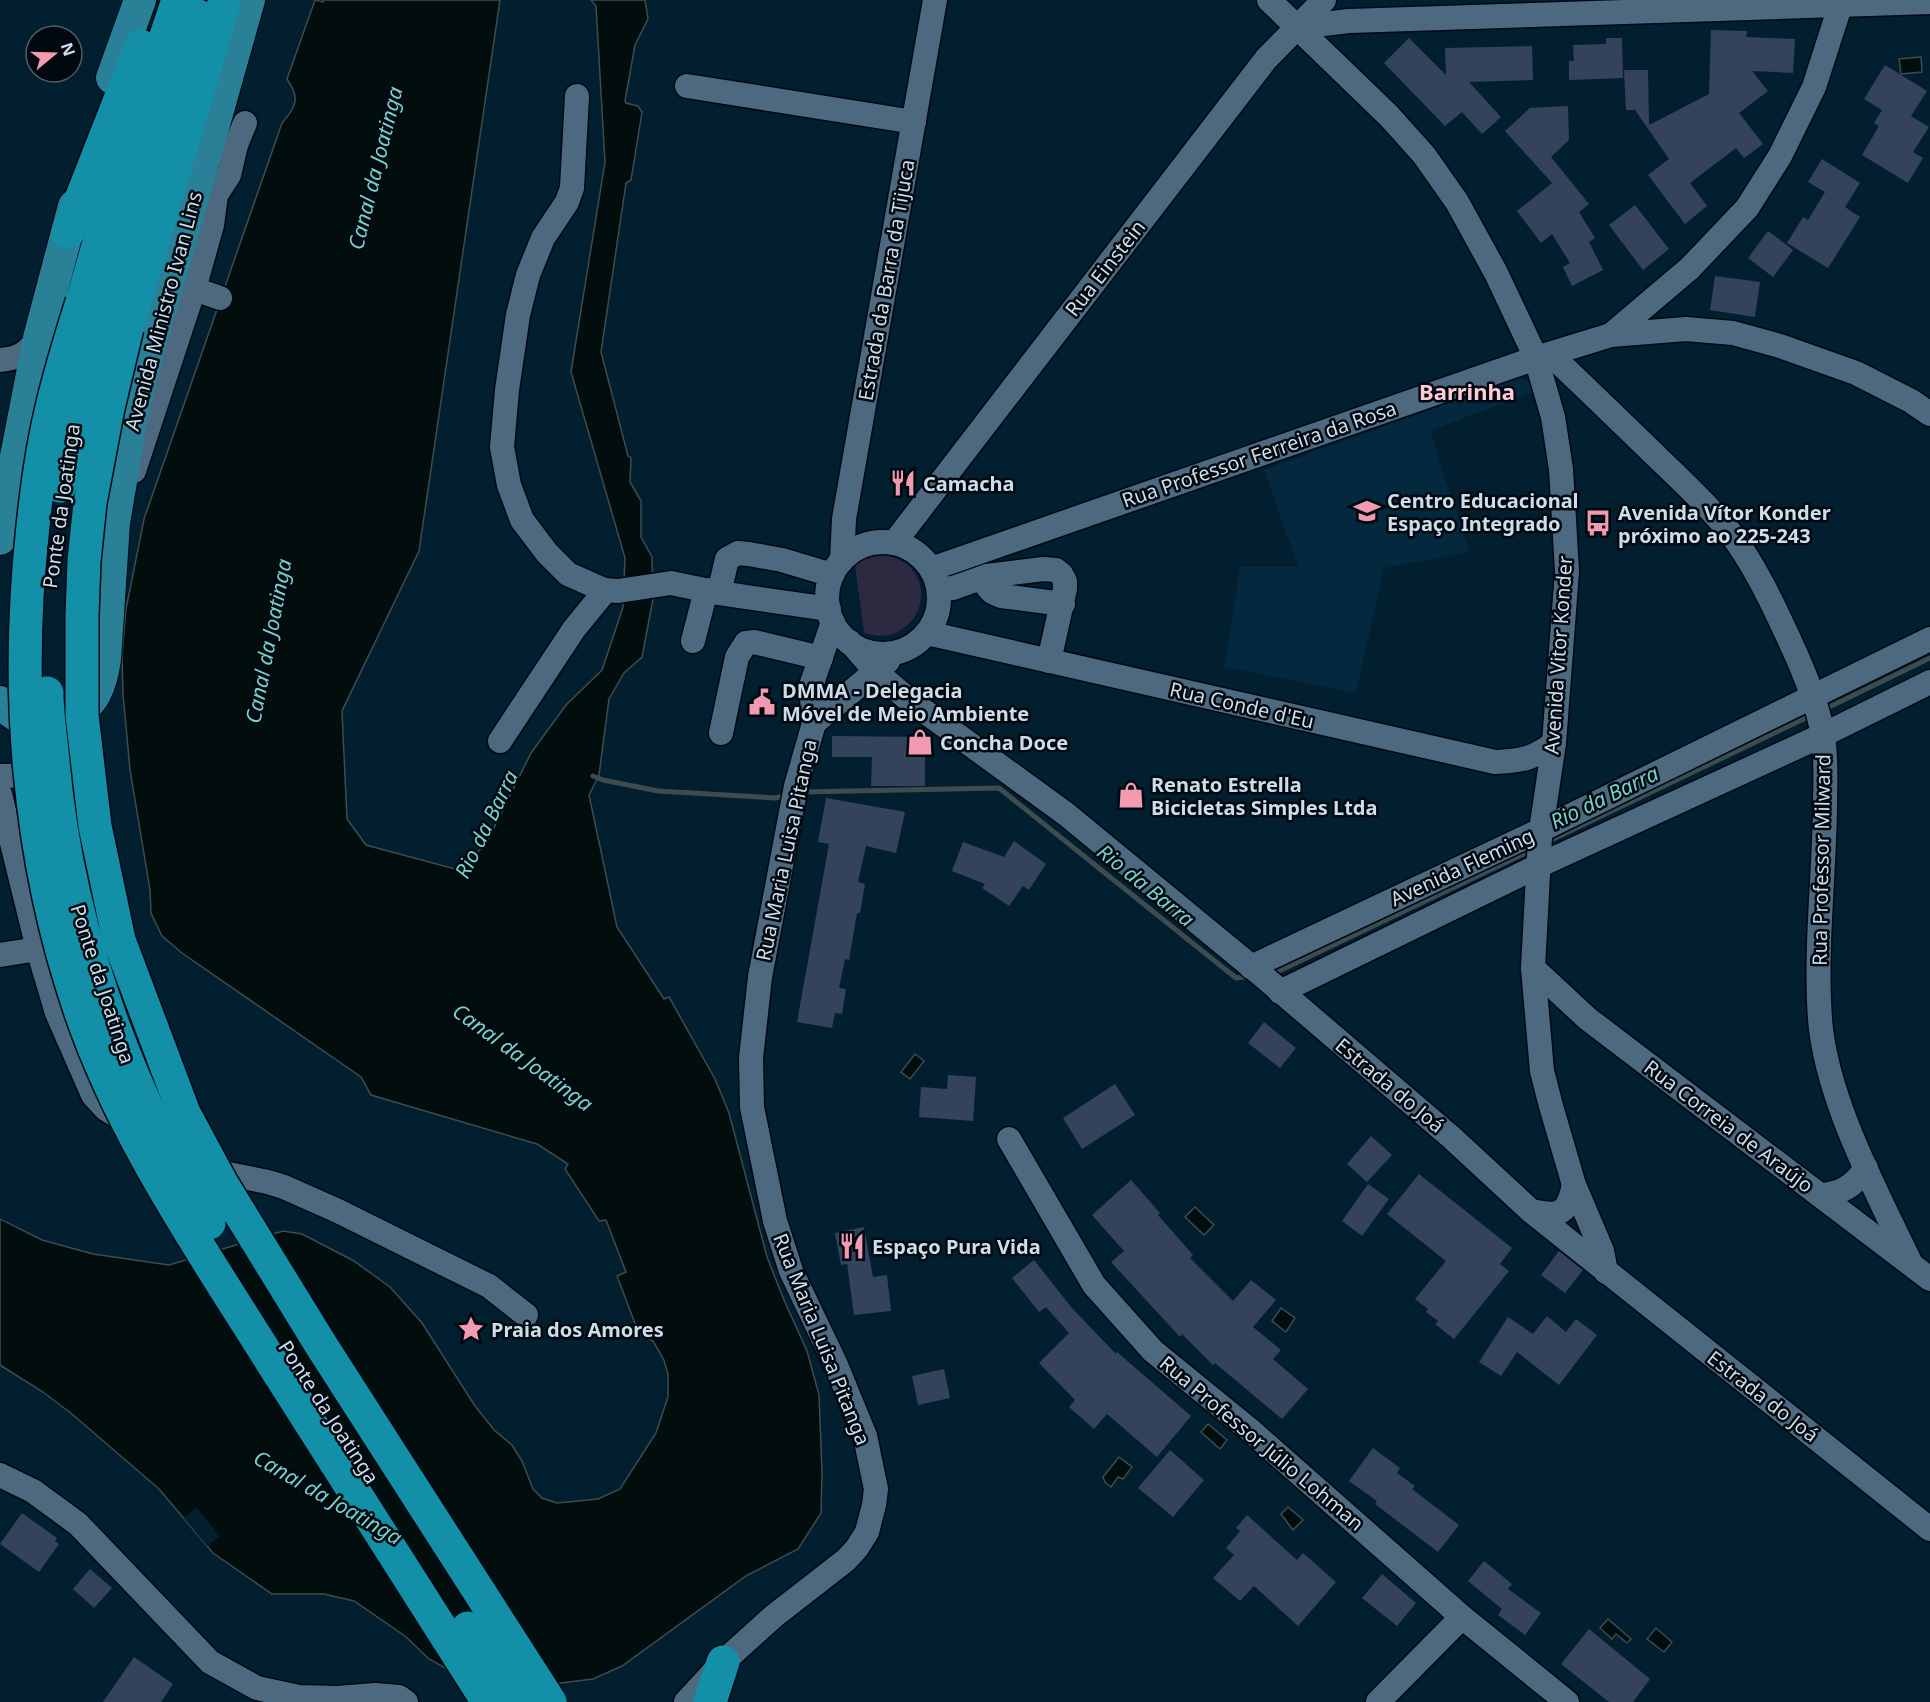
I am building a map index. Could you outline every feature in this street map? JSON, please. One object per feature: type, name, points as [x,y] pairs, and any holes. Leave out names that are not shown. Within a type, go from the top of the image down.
[{"type":"highway","points":[[68,232],[162,0]]},
{"type":"highway","points":[[103,316],[112,197],[178,0]]},
{"type":"highway","points":[[145,173],[188,0]]},
{"type":"highway","points":[[145,173],[204,0]]},
{"type":"highway","name":"Avenida Ministro Ivan Lins","points":[[103,316],[225,0]]},
{"type":"highway","name":"Ponte da Joatinga","points":[[145,173],[76,406],[58,494],[48,594],[47,697],[56,795],[73,895],[115,1033],[156,1129],[218,1239],[515,1702]]},
{"type":"highway","name":"Ponte da Joatinga","points":[[103,316],[50,415],[37,492],[27,594],[25,687],[31,791],[44,873],[63,954],[80,1011],[99,1060],[163,1189],[488,1702]]},
{"type":"highway","name":"Ponte da Joatinga","points":[[103,316],[108,408],[94,481],[84,561],[82,715],[95,826],[119,940],[184,1113],[222,1184],[321,1345],[550,1702]]},
{"type":"highway","points":[[710,1702],[723,1662]]},
{"type":"main road","points":[[0,539],[52,282],[68,232],[100,110],[140,0]]},
{"type":"main road","name":"Avenida Ministro Ivan Lins","points":[[0,702],[10,712],[27,721],[46,723],[65,719],[82,710],[94,695],[101,678],[105,658],[114,524],[133,410],[150,344],[182,285],[249,0]]},
{"type":"street","name":"Estrada da Barra da Tijuca","points":[[837,568],[935,0]]},
{"type":"street","name":"Rua Einstein","points":[[894,543],[1266,59],[1324,0]]},
{"type":"street","name":"Avenida Vitor Konder","points":[[1274,2],[1389,116],[1430,164],[1457,202],[1543,356],[1561,469],[1567,571],[1554,743],[1539,848],[1533,968],[1542,1071],[1574,1185],[1602,1251],[1606,1272]]},
{"type":"street","points":[[1611,335],[1690,268],[1747,208],[1780,156],[1814,87],[1842,2]]},
{"type":"street","points":[[1298,27],[1350,21],[1842,2],[1930,2]]},
{"type":"street","points":[[687,86],[914,122]]},
{"type":"street","points":[[577,96],[572,188],[567,202],[543,238],[525,285],[518,315],[507,390],[502,447],[509,485],[522,520],[547,553],[568,574],[611,590]]},
{"type":"street","points":[[220,298],[182,285],[212,225],[216,195],[229,175],[236,145],[245,123]]},
{"type":"street","name":"Rua Professor Ferreira da Rosa","points":[[935,579],[1543,356],[1611,335],[1686,329],[1733,333],[1780,346],[1856,373],[1911,401],[1930,414]]},
{"type":"street","points":[[0,360],[15,358],[26,353],[39,338]]},
{"type":"street","name":"Rua Professor Milward","points":[[1543,356],[1686,485],[1729,531],[1767,591],[1796,654],[1817,715],[1825,768],[1819,973],[1820,1021],[1826,1058],[1866,1168],[1911,1264]]},
{"type":"street","points":[[935,579],[937,613],[927,633],[914,645],[899,652],[873,653],[861,649],[840,633],[831,616],[829,586],[837,568],[853,551],[880,542],[894,543],[915,552],[935,579],[953,588],[987,576],[1042,568],[1056,570],[1065,581],[1063,604],[1049,661]]},
{"type":"street","points":[[693,641],[727,559],[738,554],[837,568]]},
{"type":"street","points":[[987,576],[986,585],[992,592],[1001,596],[1063,604]]},
{"type":"street","points":[[500,741],[574,629],[601,596],[611,590],[670,583],[831,616]]},
{"type":"street","name":"Rua Maria Luisa Pitanga","points":[[686,1702],[723,1662],[774,1616],[846,1560],[867,1532],[874,1504],[876,1488],[865,1436],[836,1365],[791,1271],[775,1221],[758,1146],[752,1107],[750,1058],[754,1016],[795,794],[814,723],[811,686],[831,616]]},
{"type":"street","name":"Rua Conde d'Eu","points":[[927,633],[1495,762],[1520,761],[1539,755],[1554,743]]},
{"type":"street","name":"Avenida Fleming","points":[[1253,969],[1539,848],[1817,715],[1930,639]]},
{"type":"street","points":[[721,733],[737,657],[746,643],[754,642],[820,658]]},
{"type":"street","name":"Estrada do Joá","points":[[850,642],[876,672],[909,700],[1066,814],[1253,969],[1451,1137],[1531,1211],[1930,1529]]},
{"type":"street","name":"Rua Maria Luisa Pitanga","points":[[814,723],[899,652]]},
{"type":"street","points":[[0,776],[48,774],[73,763],[90,738],[98,708],[101,678]]},
{"type":"street","name":"Avenida Fleming","points":[[1278,990],[1539,848],[1817,715],[1930,682]]},
{"type":"street","points":[[811,686],[839,700]]},
{"type":"street","points":[[0,794],[50,992],[85,1080],[99,1102],[124,1120],[205,1167],[284,1187],[338,1211],[489,1286],[526,1315]]},
{"type":"street","points":[[0,955],[38,949]]},
{"type":"street","name":"Rua Correia de Araújo","points":[[1533,968],[1588,1019],[1930,1280]]},
{"type":"street","points":[[67,1036],[153,1079],[160,1088],[174,1120],[183,1155]]},
{"type":"street","name":"Rua Professor Júlio Lohman","points":[[1009,1139],[1094,1285],[1153,1351],[1250,1430],[1462,1617],[1567,1702]]},
{"type":"street","points":[[1820,1195],[1833,1194],[1849,1187],[1857,1181],[1866,1168]]},
{"type":"street","points":[[1531,1211],[1558,1214],[1570,1203],[1574,1185]]},
{"type":"street","points":[[0,1475],[33,1491],[78,1524],[210,1662],[256,1688],[298,1697],[338,1698],[375,1695],[399,1697],[406,1702]]},
{"type":"street","points":[[1378,1702],[1462,1617]]},
{"type":"shaded area","name":"Centro Educacional Espaço Integrado","points":[[1521,378],[1531,383],[1535,391],[1430,431],[1469,552],[1384,568],[1356,693],[1224,667],[1240,567],[1298,567],[1264,470]]},
{"type":"shaded area","points":[[885,555],[904,562],[913,571],[919,581],[921,592],[917,612],[911,621],[903,629],[893,634],[880,636],[864,633],[855,564],[869,556]]},
{"type":"water","name":"Canal da Joatinga","points":[[315,0],[323,2],[324,0],[500,0],[419,551],[342,711],[347,819],[366,845],[455,869],[485,846],[531,753],[566,705],[602,670],[623,607],[625,558],[571,372],[605,162],[596,6],[591,0],[645,0],[648,19],[635,45],[625,101],[638,106],[642,112],[631,180],[626,183],[601,352],[628,456],[631,458],[630,482],[641,501],[641,537],[652,557],[653,599],[642,657],[624,673],[609,699],[599,775],[589,795],[617,927],[664,999],[669,997],[715,1079],[729,1113],[767,1257],[807,1351],[819,1395],[821,1513],[798,1549],[746,1576],[622,1666],[593,1679],[537,1686],[467,1680],[429,1659],[405,1636],[354,1601],[324,1594],[272,1594],[213,1553],[159,1489],[72,1414],[43,1392],[0,1365],[0,1219],[42,1240],[93,1254],[169,1265],[283,1231],[302,1234],[354,1261],[390,1287],[422,1323],[475,1406],[494,1430],[512,1445],[522,1461],[533,1489],[542,1498],[557,1503],[598,1499],[620,1489],[656,1433],[668,1397],[668,1374],[664,1360],[653,1341],[639,1334],[617,1276],[626,1272],[606,1220],[599,1221],[565,1169],[568,1164],[537,1144],[371,1095],[361,1077],[182,953],[162,936],[151,913],[150,890],[130,770],[123,694],[122,655],[126,609],[144,519],[282,123],[294,107],[294,92],[287,79]]},
{"type":"water","points":[[1921,57],[1922,72],[1901,74],[1899,59]]},
{"type":"water","points":[[915,1054],[924,1061],[910,1079],[901,1072]]},
{"type":"water","points":[[1195,1207],[1214,1225],[1204,1235],[1185,1217]]},
{"type":"water","points":[[1281,1308],[1295,1318],[1286,1332],[1272,1321]]},
{"type":"water","points":[[1208,1424],[1227,1440],[1220,1449],[1201,1432]]},
{"type":"water","points":[[1119,1457],[1132,1467],[1123,1479],[1118,1477],[1111,1487],[1103,1477]]},
{"type":"water","points":[[1288,1507],[1303,1520],[1293,1530],[1281,1514]]},
{"type":"water","points":[[1608,1619],[1631,1639],[1627,1643],[1616,1634],[1612,1639],[1600,1628]]},
{"type":"water","points":[[1656,1628],[1672,1642],[1664,1652],[1647,1639]]},
{"type":"pier","points":[[196,1507],[220,1536],[207,1546],[184,1518]]},
{"type":"building","points":[[1711,30],[1747,31],[1746,37],[1795,39],[1793,73],[1752,71],[1768,91],[1739,113],[1763,144],[1744,158],[1736,148],[1690,183],[1707,206],[1685,224],[1648,175],[1669,159],[1635,110],[1626,110],[1624,70],[1648,70],[1649,125],[1709,94]]},
{"type":"building","points":[[1409,38],[1446,75],[1445,48],[1532,46],[1533,80],[1469,82],[1501,117],[1482,134],[1462,112],[1445,126],[1384,63]]},
{"type":"building","points":[[1606,38],[1622,38],[1623,78],[1569,80],[1569,61],[1574,61],[1573,45],[1606,44]]},
{"type":"building","points":[[1885,65],[1927,91],[1911,116],[1929,127],[1913,152],[1923,158],[1908,183],[1862,155],[1879,126],[1874,123],[1882,110],[1864,99]]},
{"type":"building","points":[[1568,106],[1569,140],[1551,157],[1589,204],[1579,212],[1595,238],[1589,242],[1603,270],[1572,286],[1563,267],[1570,263],[1552,234],[1541,243],[1517,211],[1552,183],[1505,131],[1530,108]]},
{"type":"building","points":[[1822,159],[1860,183],[1845,207],[1860,217],[1828,268],[1787,243],[1803,217],[1808,220],[1825,192],[1808,182]]},
{"type":"building","points":[[1635,205],[1669,249],[1643,270],[1609,225]]},
{"type":"building","points":[[1768,231],[1793,250],[1773,277],[1748,258]]},
{"type":"building","points":[[1715,276],[1760,282],[1755,317],[1710,310]]},
{"type":"building","points":[[832,736],[925,737],[925,786],[871,786],[872,757],[832,757]]},
{"type":"building","points":[[826,798],[905,812],[896,853],[866,846],[858,882],[865,884],[860,913],[857,913],[849,960],[845,959],[839,988],[846,989],[842,1014],[835,1013],[832,1028],[797,1022],[829,844],[818,842]]},
{"type":"building","points":[[1014,841],[1046,864],[1029,890],[1023,886],[1009,906],[982,888],[985,884],[952,871],[963,842],[1004,857]]},
{"type":"building","points":[[1264,1022],[1296,1048],[1280,1068],[1248,1043]]},
{"type":"building","points":[[948,1075],[976,1077],[973,1121],[919,1117],[921,1087],[947,1089]]},
{"type":"building","points":[[1115,1084],[1135,1115],[1082,1149],[1063,1118]]},
{"type":"building","points":[[1371,1136],[1392,1155],[1367,1182],[1347,1164]]},
{"type":"building","points":[[1419,1174],[1512,1248],[1500,1264],[1509,1271],[1454,1339],[1435,1324],[1438,1321],[1415,1299],[1446,1261],[1387,1214]]},
{"type":"building","points":[[1131,1180],[1193,1255],[1190,1258],[1233,1301],[1251,1280],[1276,1300],[1253,1327],[1281,1350],[1273,1359],[1308,1389],[1282,1419],[1215,1363],[1213,1365],[1182,1334],[1180,1337],[1111,1262],[1124,1251],[1092,1215]]},
{"type":"building","points":[[1368,1184],[1389,1199],[1362,1236],[1342,1221]]},
{"type":"building","points":[[864,1227],[873,1277],[887,1275],[891,1311],[854,1315],[847,1264],[841,1265],[835,1233]]},
{"type":"building","points":[[1559,1251],[1583,1270],[1565,1293],[1541,1275]]},
{"type":"building","points":[[1034,1260],[1071,1307],[1116,1354],[1117,1352],[1191,1416],[1157,1457],[1107,1414],[1094,1429],[1069,1407],[1075,1400],[1039,1363],[1069,1333],[1046,1307],[1039,1312],[1012,1278]]},
{"type":"building","points":[[1547,1316],[1566,1332],[1576,1319],[1597,1335],[1559,1385],[1517,1352],[1501,1376],[1479,1362],[1508,1317],[1533,1334]]},
{"type":"building","points":[[944,1369],[950,1398],[918,1405],[912,1376]]},
{"type":"building","points":[[1373,1448],[1400,1468],[1397,1473],[1415,1486],[1412,1489],[1459,1525],[1438,1552],[1375,1504],[1377,1501],[1349,1481]]},
{"type":"building","points":[[1170,1450],[1204,1480],[1173,1517],[1138,1488]]},
{"type":"building","points":[[22,1513],[57,1538],[55,1541],[59,1544],[39,1572],[0,1544]]},
{"type":"building","points":[[1247,1515],[1297,1560],[1303,1553],[1336,1582],[1298,1626],[1254,1586],[1240,1601],[1213,1578],[1234,1555],[1226,1548],[1240,1531],[1236,1528]]},
{"type":"building","points":[[1484,1561],[1512,1584],[1508,1589],[1541,1613],[1525,1635],[1498,1615],[1502,1609],[1468,1581]]},
{"type":"building","points":[[90,1569],[112,1588],[94,1608],[73,1589]]},
{"type":"building","points":[[1382,1574],[1416,1603],[1397,1626],[1362,1598]]},
{"type":"building","points":[[1589,1629],[1650,1679],[1633,1702],[1609,1702],[1561,1664]]},
{"type":"building","points":[[134,1657],[173,1684],[161,1702],[103,1702]]},
{"type":"waterway","name":"Rio da Barra","points":[[1823,710],[1930,658]]},
{"type":"waterway","name":"Rio da Barra","points":[[1547,842],[1812,715]]},
{"type":"waterway","name":"Rio da Barra","points":[[593,776],[658,791],[775,798],[789,795]]},
{"type":"waterway","name":"Rio da Barra","points":[[801,792],[999,788],[1236,978],[1250,976]]},
{"type":"waterway","name":"Rio da Barra","points":[[1271,973],[1534,849]]},
{"type":"place","name":"Camacha","points":[[903,483]]},
{"type":"place","name":"Centro Educacional Espaço Integrado","points":[[1367,511]]},
{"type":"place","name":"Avenida Vítor Konder próximo ao 225-243","points":[[1598,523]]},
{"type":"place","name":"DMMA - Delegacia Móvel de Meio Ambiente","points":[[762,702]]},
{"type":"place","name":"Concha Doce","points":[[920,742]]},
{"type":"place","name":"Renato Estrella Bicicletas Simples Ltda","points":[[1131,795]]},
{"type":"place","name":"Espaço Pura Vida","points":[[852,1246]]},
{"type":"place","name":"Praia dos Amores","points":[[471,1329]]},
{"type":"district","name":"Barrinha","points":[[1467,391]]}]
